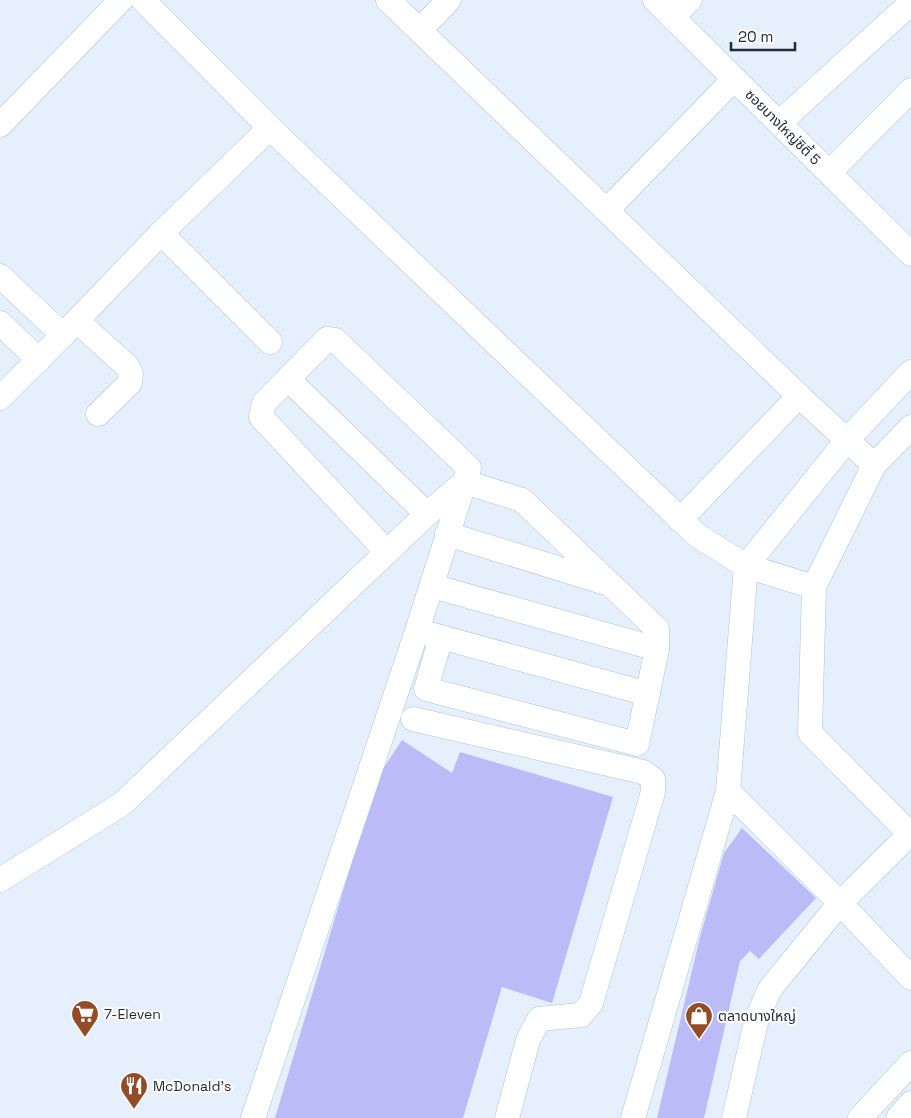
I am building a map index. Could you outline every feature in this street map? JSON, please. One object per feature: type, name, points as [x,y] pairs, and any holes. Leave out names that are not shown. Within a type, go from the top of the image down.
[{"type":"street","points":[[0,125],[121,0]]},
{"type":"street","points":[[143,0],[270,128],[698,536],[746,566],[814,587]]},
{"type":"street","points":[[388,0],[799,396],[874,465]]},
{"type":"street","points":[[420,30],[449,0]]},
{"type":"street","name":"ซอยบางใหญ่ซิตี้ 5","points":[[656,0],[911,254]]},
{"type":"street","points":[[672,17],[690,0]]},
{"type":"street","points":[[779,123],[911,3]]},
{"type":"street","points":[[607,210],[734,79]]},
{"type":"street","points":[[830,173],[911,90]]},
{"type":"street","points":[[0,398],[162,233],[270,128]]},
{"type":"street","points":[[162,233],[270,342]]},
{"type":"street","points":[[0,276],[128,368],[131,374],[130,383],[98,414]]},
{"type":"street","points":[[0,323],[39,360]]},
{"type":"street","points":[[253,1118],[432,586],[469,468],[335,340],[326,339],[264,402],[261,417],[387,552]]},
{"type":"street","points":[[633,1118],[728,791],[746,566],[847,440],[911,372]]},
{"type":"street","points":[[288,378],[427,514]]},
{"type":"street","points":[[680,520],[799,396]]},
{"type":"street","points":[[734,1118],[757,1018],[770,989],[840,903],[911,833],[810,733],[814,587],[874,465],[911,427]]},
{"type":"street","points":[[0,880],[122,804],[427,514],[465,482]]},
{"type":"street","points":[[441,637],[426,689],[637,744],[657,649],[657,629],[522,500],[465,482]]},
{"type":"street","points":[[447,534],[611,584]]},
{"type":"street","points":[[432,586],[657,649]]},
{"type":"street","points":[[417,631],[648,694]]},
{"type":"street","points":[[413,720],[643,772],[653,778],[653,792],[591,1003],[581,1015],[539,1019],[528,1040],[507,1118]]},
{"type":"street","points":[[728,791],[840,903],[911,978]]},
{"type":"street","points":[[860,1118],[911,1063]]},
{"type":"street","points":[[898,1118],[911,1103]]},
{"type":"building","points":[[402,740],[452,773],[460,752],[613,797],[552,1003],[502,987],[463,1118],[275,1118],[377,778]]},
{"type":"building","name":"ตลาดบางใหญ่","points":[[742,828],[816,898],[759,959],[750,951],[740,961],[704,1118],[657,1118],[700,937],[724,853]]},
{"type":"place","name":"7-Eleven","points":[[85,1038]]},
{"type":"place","name":"ตลาดบางใหญ่","points":[[699,1040]]},
{"type":"place","name":"McDonald's","points":[[134,1110]]}]
